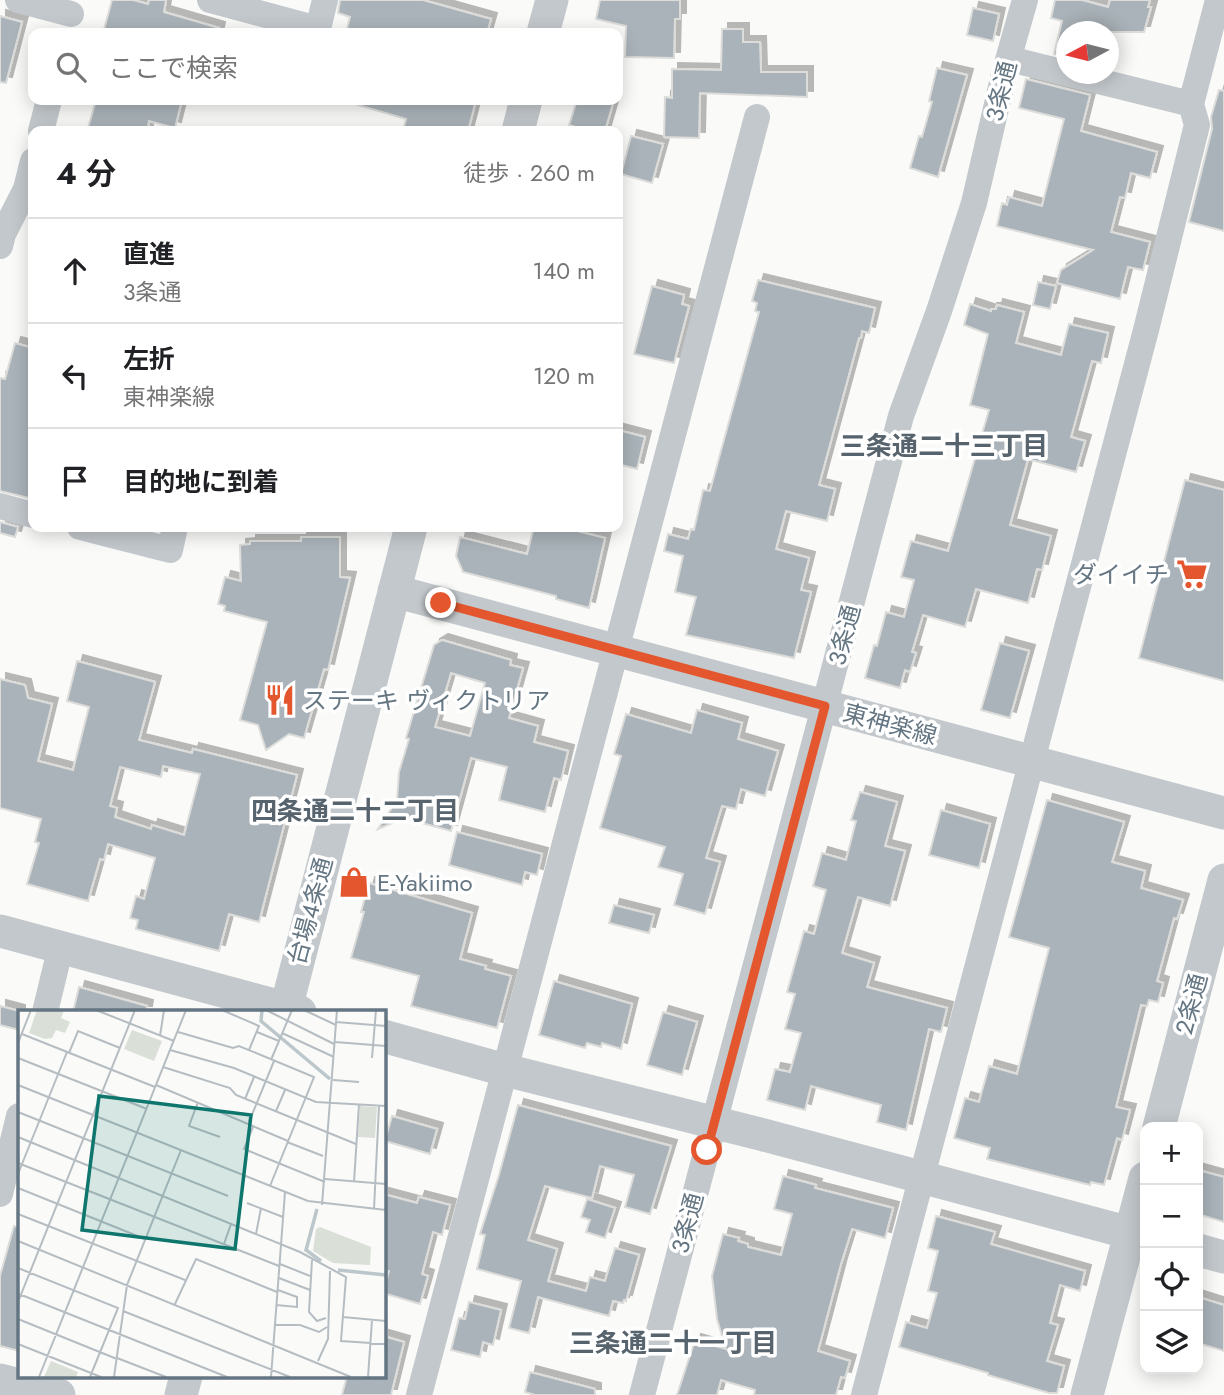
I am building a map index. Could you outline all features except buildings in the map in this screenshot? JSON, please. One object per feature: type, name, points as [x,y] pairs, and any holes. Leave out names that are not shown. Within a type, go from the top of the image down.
[{"type":"street","points":[[18,0],[73,16]]},
{"type":"street","points":[[210,0],[314,28]]},
{"type":"street","points":[[318,28],[326,0]]},
{"type":"street","points":[[544,28],[552,0]]},
{"type":"street","name":"3条通","points":[[642,1395],[901,416],[974,203],[1025,0]]},
{"type":"street","points":[[864,1395],[1146,330],[1197,125],[1191,104],[1218,0]]},
{"type":"street","points":[[1009,60],[1191,104]]},
{"type":"street","points":[[42,126],[48,105]]},
{"type":"street","points":[[519,126],[525,105]]},
{"type":"street","points":[[419,1395],[757,117]]},
{"type":"street","points":[[0,246],[28,181]]},
{"type":"street","points":[[0,506],[28,513]]},
{"type":"street","points":[[99,532],[170,551],[174,532]]},
{"type":"street","name":"台場4条通","points":[[290,1010],[410,532]]},
{"type":"street","name":"東神楽線","points":[[394,591],[1224,813]]},
{"type":"street","name":"2条通","points":[[1160,1122],[1224,880]]},
{"type":"street","points":[[0,931],[290,1010]]},
{"type":"street","points":[[45,1010],[61,946]]},
{"type":"street","points":[[385,1036],[505,1070],[714,1122],[1138,1235]]},
{"type":"street","points":[[0,1194],[18,1120]]},
{"type":"street","points":[[1087,1395],[1138,1235],[1144,1185]]},
{"type":"street","points":[[1203,1252],[1224,1257]]},
{"type":"street","points":[[181,1395],[185,1378]]},
{"type":"street","points":[[0,1380],[58,1395]]},
{"type":"place","name":"ダイイチ","points":[[1192,574]]},
{"type":"place","name":"ステーキ ヴィクトリア","points":[[280,700]]},
{"type":"place","name":"E-Yakiimo","points":[[354,882]]},
{"type":"district","name":"三条通二十三丁目","points":[[944,446]]},
{"type":"district","name":"四条通二十二丁目","points":[[355,811]]},
{"type":"district","name":"三条通二十一丁目","points":[[673,1343]]},
{"type":"route","points":[[441,603],[825,706],[707,1150]]}]
